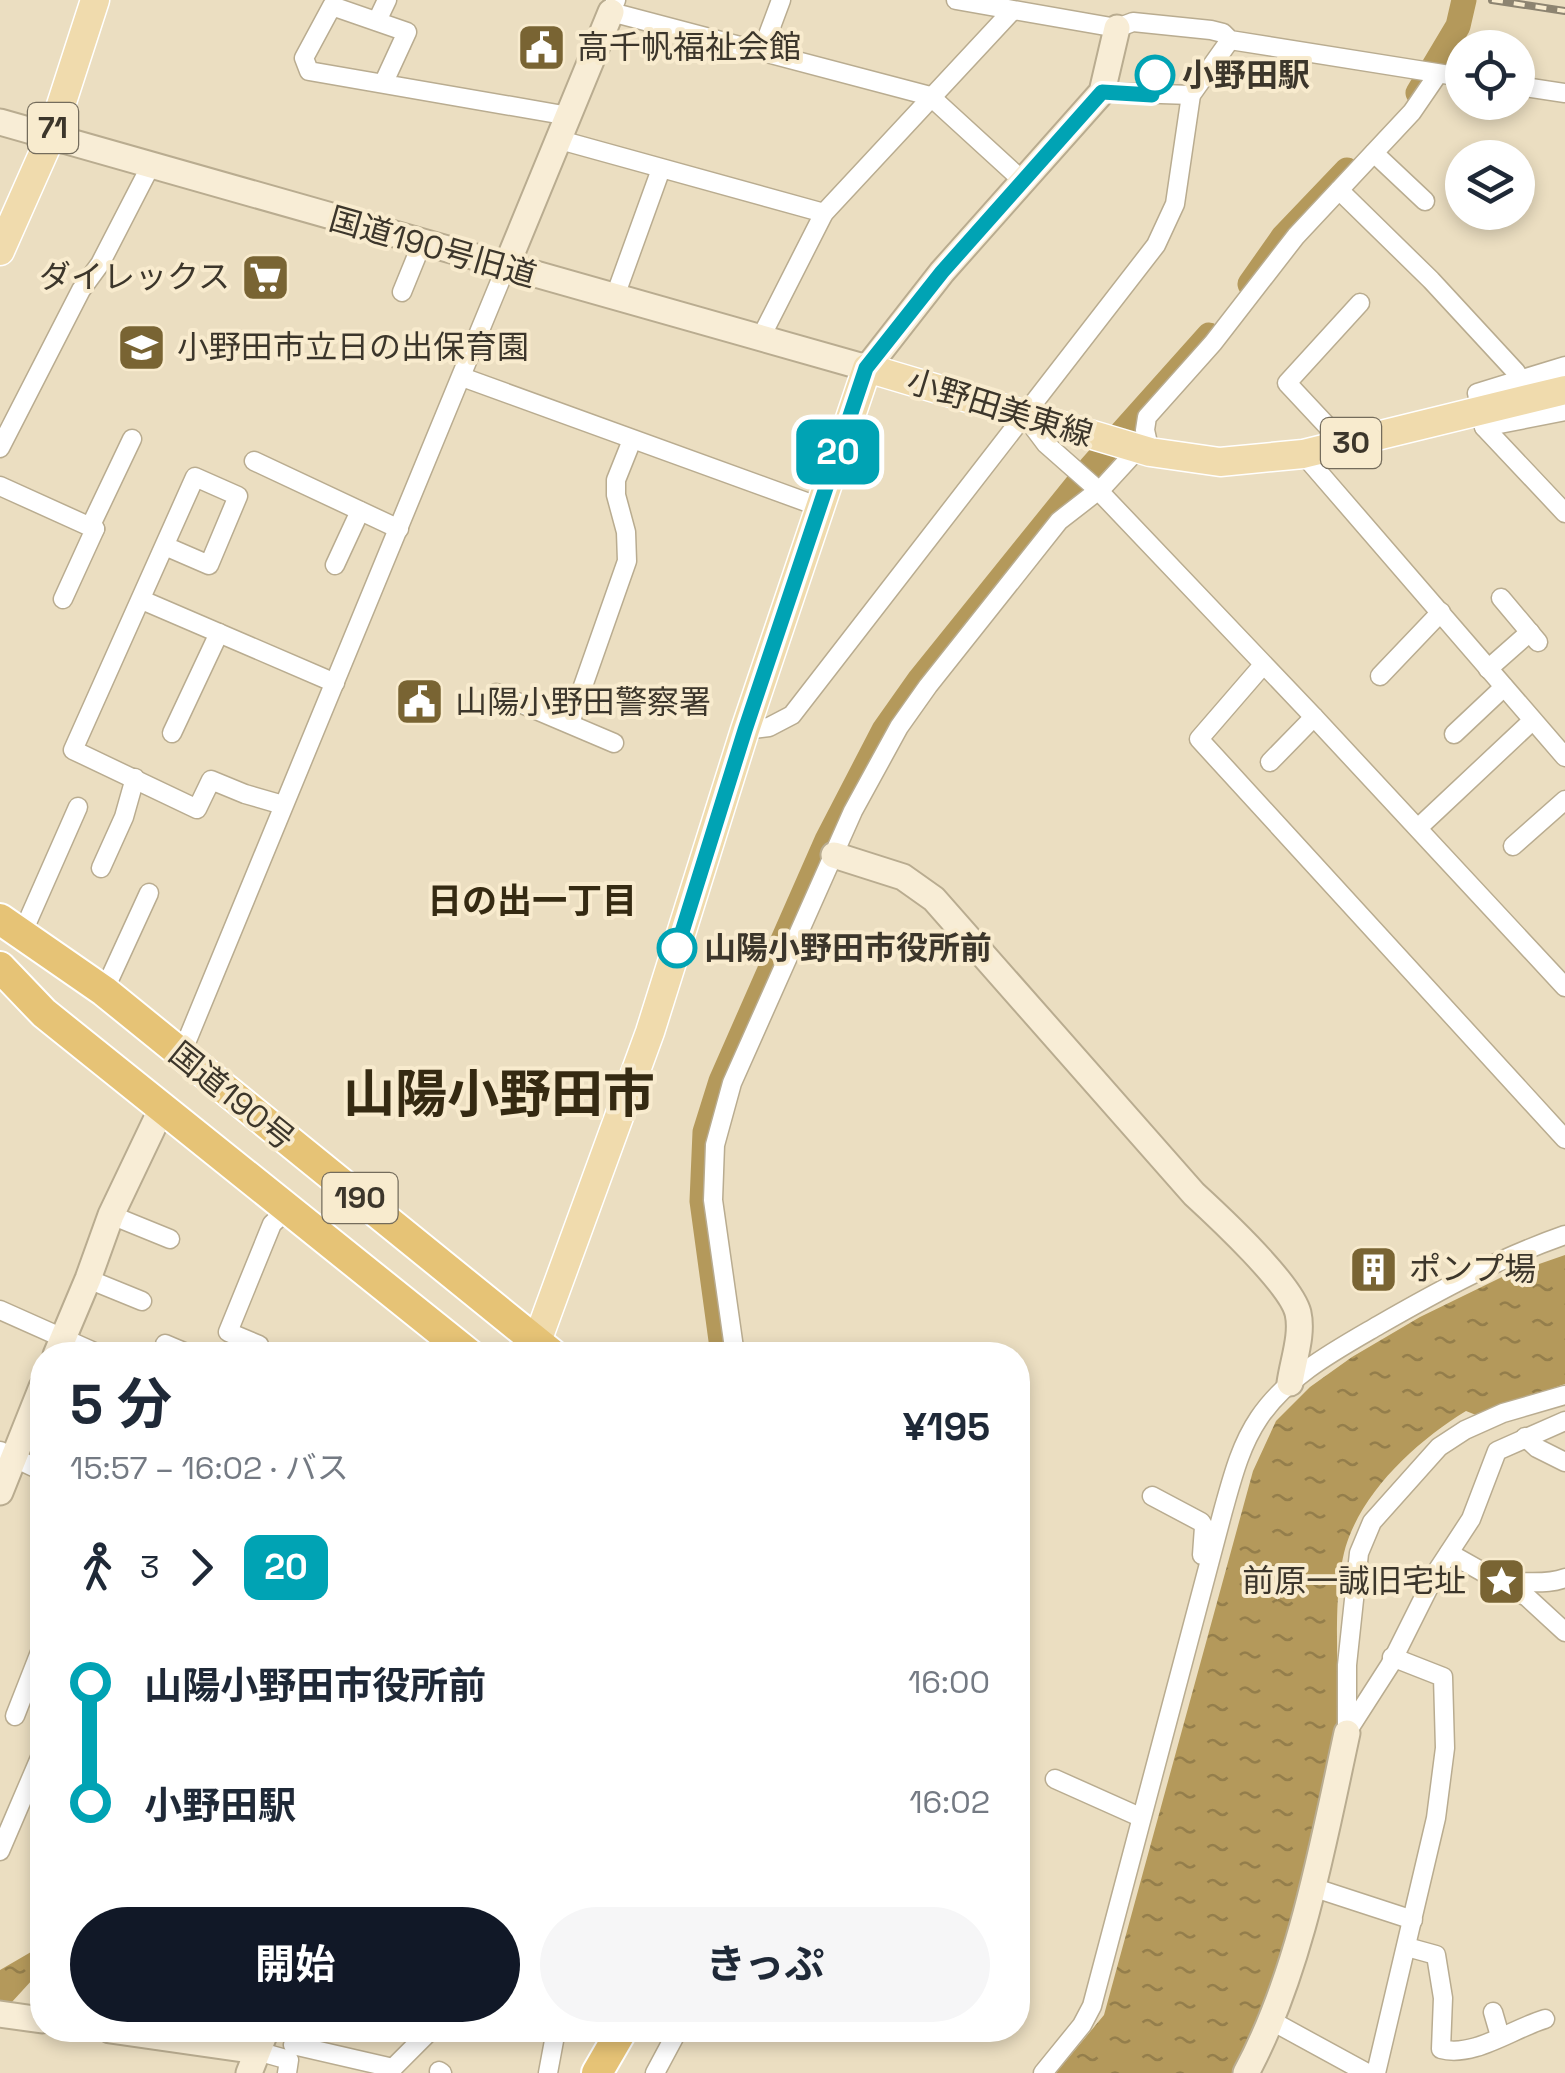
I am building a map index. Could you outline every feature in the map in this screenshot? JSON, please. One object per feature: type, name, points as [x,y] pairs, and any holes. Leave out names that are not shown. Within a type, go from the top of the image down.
[{"type":"highway","name":"国道190号","points":[[11,926],[104,991],[527,1342]]},
{"type":"highway","name":"国道190号","points":[[0,967],[44,1013],[454,1342]]},
{"type":"highway","points":[[44,1013],[42,992],[48,980],[60,972],[75,970]]},
{"type":"highway","points":[[586,2073],[599,2042]]},
{"type":"highway","points":[[597,2073],[602,2042]]},
{"type":"main road","name":"71","points":[[0,251],[51,136],[95,0]]},
{"type":"main road","name":"小野田美東線","points":[[542,1342],[650,1032],[745,730],[866,368],[1141,449],[1220,462],[1303,454],[1482,419],[1565,390]]},
{"type":"street","points":[[377,21],[387,0]]},
{"type":"street","points":[[762,51],[780,0]]},
{"type":"street","points":[[956,0],[1117,28],[1133,22],[1223,32],[1230,40],[1445,75]]},
{"type":"street","points":[[384,82],[408,32],[332,6],[304,58],[308,71],[384,82],[565,128],[660,169],[824,213]]},
{"type":"street","points":[[181,1055],[613,6],[930,96],[1024,181]]},
{"type":"street","points":[[760,339],[824,213],[1012,11]]},
{"type":"street","points":[[866,368],[942,272],[1102,92],[1117,28]]},
{"type":"street","points":[[745,730],[769,727],[792,715],[1166,230],[1174,204],[1190,95],[1230,40]]},
{"type":"street","points":[[732,1342],[713,1200],[715,1145],[732,1084],[854,811],[900,727],[1059,521],[1094,487],[1104,486],[1141,449],[1147,417],[1213,344],[1296,236],[1412,112],[1432,73]]},
{"type":"street","points":[[1535,89],[1565,93]]},
{"type":"street","points":[[1102,92],[1190,95]]},
{"type":"street","name":"国道190号旧道","points":[[0,122],[866,368]]},
{"type":"street","points":[[1374,153],[1426,201]]},
{"type":"street","points":[[0,448],[80,290],[100,264],[150,167]]},
{"type":"street","points":[[614,299],[660,169]]},
{"type":"street","points":[[1339,190],[1432,280],[1519,379]]},
{"type":"street","points":[[402,292],[422,243]]},
{"type":"street","points":[[1344,444],[1287,384],[1360,303]]},
{"type":"street","points":[[1565,366],[1477,393],[1482,419],[1565,513]]},
{"type":"street","points":[[462,377],[820,508]]},
{"type":"street","points":[[1482,419],[1565,411]]},
{"type":"street","points":[[1025,416],[1046,444],[1094,487],[1314,716],[1565,987]]},
{"type":"street","points":[[95,528],[92,523],[132,438]]},
{"type":"street","points":[[570,724],[628,561],[616,480],[632,440]]},
{"type":"street","points":[[1303,454],[1565,757]]},
{"type":"street","points":[[254,461],[399,529]]},
{"type":"street","points":[[165,546],[209,565],[238,496],[195,478],[73,750],[198,809],[212,780],[284,805]]},
{"type":"street","points":[[0,486],[95,528]]},
{"type":"street","points":[[335,566],[360,511]]},
{"type":"street","points":[[63,599],[95,528]]},
{"type":"street","points":[[1488,669],[1534,637],[1501,598]]},
{"type":"street","points":[[142,600],[335,683]]},
{"type":"street","points":[[1380,676],[1440,612]]},
{"type":"street","points":[[172,734],[219,633]]},
{"type":"street","points":[[1263,665],[1199,739],[1565,1139]]},
{"type":"street","points":[[1454,734],[1504,687]]},
{"type":"street","points":[[496,692],[614,743]]},
{"type":"street","points":[[1270,762],[1314,716]]},
{"type":"street","points":[[1418,828],[1532,720]]},
{"type":"street","points":[[101,868],[124,817],[135,778]]},
{"type":"street","points":[[1513,846],[1565,800]]},
{"type":"street","points":[[11,926],[78,807]]},
{"type":"street","points":[[834,855],[903,877],[934,899],[1194,1194],[1287,1293],[1298,1310],[1299,1330],[1290,1383]]},
{"type":"street","points":[[104,991],[148,893]]},
{"type":"street","points":[[61,1342],[110,1215],[162,1108]]},
{"type":"street","points":[[252,1342],[228,1332],[272,1224],[288,1209]]},
{"type":"street","points":[[110,1215],[170,1239]]},
{"type":"street","points":[[1043,2073],[1082,2025],[1092,2006],[1205,1575],[1240,1457],[1258,1420],[1290,1383],[1346,1344],[1469,1274],[1565,1235]]},
{"type":"street","points":[[88,1279],[142,1302]]},
{"type":"street","points":[[0,1310],[52,1342]]},
{"type":"street","points":[[1246,2073],[1270,2020],[1312,1888],[1347,1733],[1347,1666],[1359,1553],[1372,1522],[1438,1447],[1503,1413],[1565,1394]]},
{"type":"street","points":[[0,1492],[7,1454],[30,1415]]},
{"type":"street","points":[[1347,1733],[1471,1518],[1497,1451],[1565,1421]]},
{"type":"street","points":[[1525,1437],[1545,1454],[1565,1462]]},
{"type":"street","points":[[7,1454],[30,1465]]},
{"type":"street","points":[[1152,1496],[1201,1522],[1205,1575]]},
{"type":"street","points":[[1449,1553],[1526,1596],[1565,1632]]},
{"type":"street","points":[[1502,1585],[1565,1578]]},
{"type":"street","points":[[1376,2073],[1436,1818],[1446,1748],[1443,1677],[1392,1657]]},
{"type":"street","points":[[15,1716],[30,1677]]},
{"type":"street","points":[[1055,1778],[1140,1817]]},
{"type":"street","points":[[0,1851],[30,1781]]},
{"type":"street","points":[[1312,1888],[1413,1920]]},
{"type":"street","points":[[1407,1947],[1436,1955],[1444,1998],[1442,2049],[1470,2051],[1545,2019]]},
{"type":"street","points":[[1493,2012],[1500,2036]]},
{"type":"street","points":[[3,2018],[30,2019]]},
{"type":"street","points":[[1270,2020],[1368,2073]]},
{"type":"street","points":[[194,2042],[291,2052],[390,2070],[425,2042]]},
{"type":"street","points":[[548,2073],[554,2042]]},
{"type":"street","points":[[655,2073],[672,2042]]},
{"type":"water","points":[[1565,1255],[1565,1384],[1476,1415],[1466,1411],[1449,1422],[1414,1449],[1383,1482],[1349,1537],[1338,1604],[1337,1725],[1333,1753],[1286,1939],[1235,2073],[1056,2073],[1104,2015],[1253,1471],[1276,1421],[1310,1387],[1420,1317],[1502,1277]]},
{"type":"water","points":[[30,1953],[30,1982],[0,2015],[0,1970]]},
{"type":"waterway","points":[[1418,93],[1458,26],[1464,0]]},
{"type":"waterway","points":[[1250,284],[1283,237],[1347,170]]},
{"type":"waterway","points":[[721,1342],[702,1201],[705,1132],[721,1081],[827,840],[884,730],[920,679],[1091,467],[1209,335]]},
{"type":"railway","points":[[1492,0],[1565,11]]},
{"type":"bus line","name":"20","points":[[677,948],[866,368],[942,272],[1102,92],[1152,95],[1155,75]]},
{"type":"place","name":"高千帆福祉会館","points":[[542,47]]},
{"type":"place","name":"小野田駅","points":[[1155,75]]},
{"type":"place","name":"ダイレックス","points":[[265,277]]},
{"type":"place","name":"小野田市立日の出保育園","points":[[142,347]]},
{"type":"place","name":"山陽小野田警察署","points":[[420,702]]},
{"type":"place","name":"山陽小野田市役所前","points":[[677,948]]},
{"type":"place","name":"ポンプ場","points":[[1374,1269]]},
{"type":"place","name":"前原一誠旧宅址","points":[[1501,1581]]},
{"type":"district","name":"日の出一丁目","points":[[532,901]]},
{"type":"district","name":"山陽小野田市","points":[[499,1094]]}]
